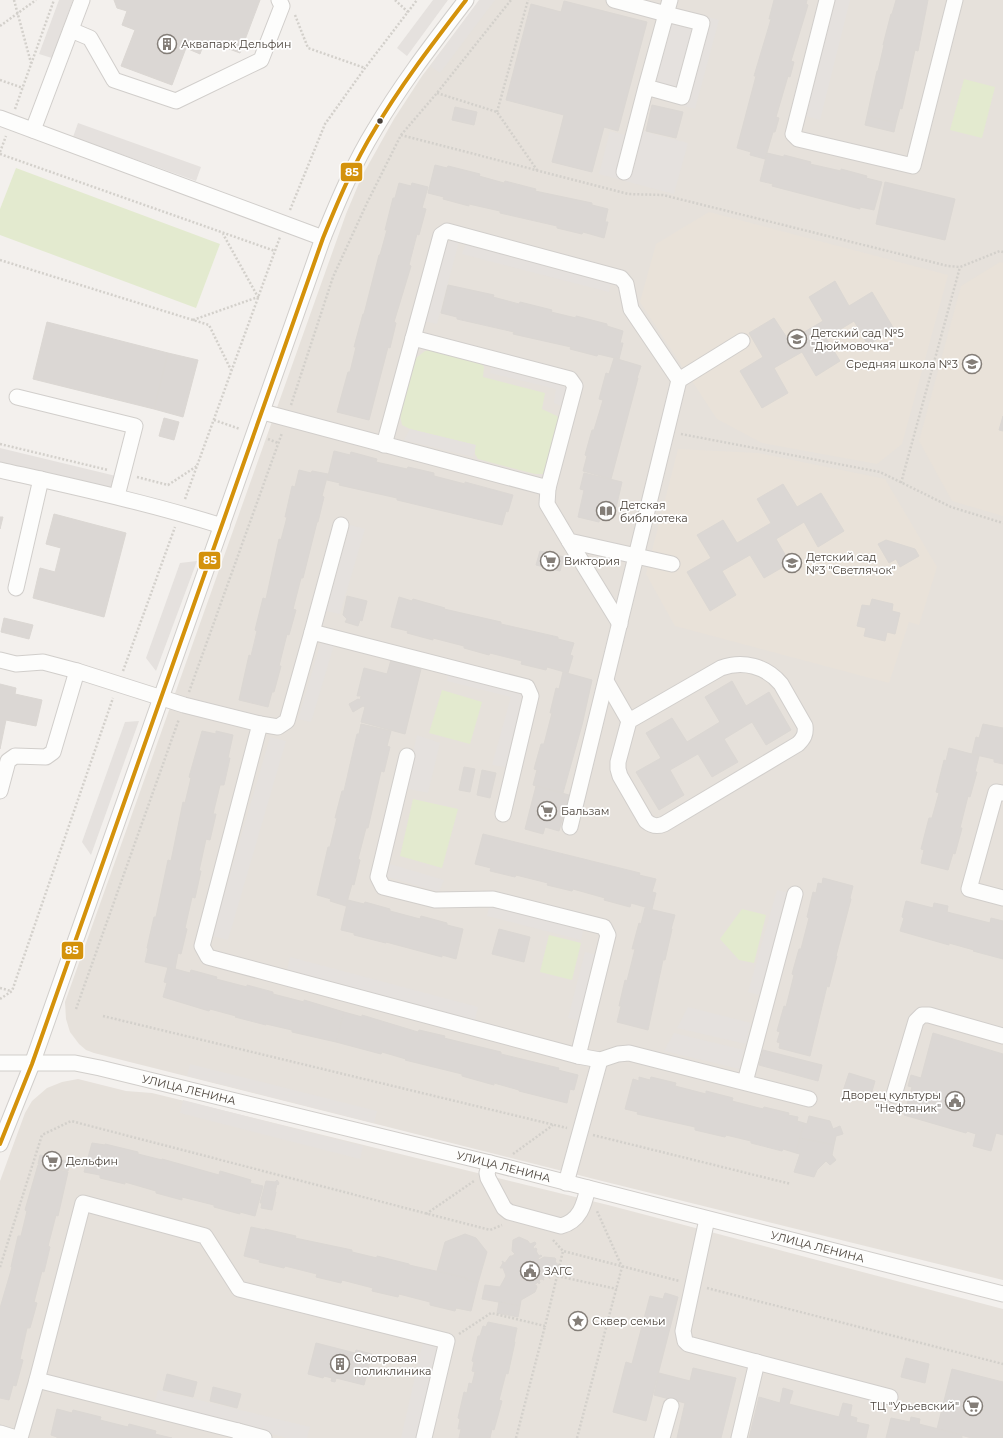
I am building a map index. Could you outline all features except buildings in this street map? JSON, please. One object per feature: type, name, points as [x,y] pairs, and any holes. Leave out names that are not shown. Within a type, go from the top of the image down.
[{"type":"street","points":[[33,130],[82,0]]},
{"type":"street","points":[[71,30],[90,38],[114,80],[176,100],[261,60],[282,6],[279,0]]},
{"type":"street","points":[[0,1144],[32,1064],[263,412],[323,238],[345,187],[374,130],[409,76],[466,0]]},
{"type":"street","points":[[614,0],[668,7],[702,23],[682,97],[646,88]]},
{"type":"street","points":[[827,0],[793,134],[798,139],[913,166],[955,0]]},
{"type":"street","points":[[624,172],[668,7]]},
{"type":"street","points":[[5,120],[323,238]]},
{"type":"street","points":[[384,446],[441,235],[447,232],[621,278],[626,284],[631,309],[679,380]]},
{"type":"street","points":[[413,338],[570,379],[575,386],[548,488],[547,504],[620,624]]},
{"type":"street","points":[[570,827],[679,380],[742,341]]},
{"type":"street","points":[[17,397],[135,426],[117,496]]},
{"type":"street","points":[[263,412],[384,446],[548,488]]},
{"type":"street","points":[[0,470],[117,496],[180,512],[222,526]]},
{"type":"street","points":[[16,588],[41,479]]},
{"type":"street","points":[[0,660],[16,664],[43,662],[119,683],[184,705],[278,727],[287,721],[341,525]]},
{"type":"street","points":[[569,541],[672,564]]},
{"type":"street","points":[[312,632],[527,687],[531,696],[503,814]]},
{"type":"street","points":[[606,680],[629,721],[618,762],[620,776],[646,821],[651,825],[658,826],[664,824],[798,744],[804,739],[805,733],[805,726],[777,679],[764,670],[746,664],[721,668],[629,721]]},
{"type":"street","points":[[0,791],[8,761],[15,756],[46,757],[53,752],[77,671]]},
{"type":"street","points":[[260,724],[202,946],[208,957],[578,1056],[600,1060],[618,1054],[629,1053],[809,1098]]},
{"type":"street","points":[[407,756],[378,877],[383,887],[435,900],[493,899],[604,927],[608,935],[578,1056]]},
{"type":"street","points":[[1003,794],[996,792],[969,889],[1003,898]]},
{"type":"street","points":[[745,1082],[795,894]]},
{"type":"street","points":[[894,1095],[916,1021],[922,1015],[929,1014],[1003,1036]]},
{"type":"street","points":[[566,1183],[585,1136],[600,1060]]},
{"type":"street","name":"УЛИЦА ЛЕНИНА","points":[[0,1063],[69,1063],[94,1066],[490,1163],[1003,1294]]},
{"type":"street","points":[[490,1163],[487,1173],[488,1178],[504,1208],[509,1212],[561,1226],[567,1224],[580,1213],[584,1206],[588,1188]]},
{"type":"street","points":[[20,1438],[37,1380],[83,1203],[205,1236],[239,1289],[447,1341],[424,1438]]},
{"type":"street","points":[[707,1219],[683,1331],[685,1341],[688,1344],[890,1397]]},
{"type":"street","points":[[739,1438],[757,1362]]},
{"type":"street","points":[[37,1380],[240,1435],[264,1438]]},
{"type":"street","points":[[662,1438],[671,1406]]},
{"type":"street","points":[[0,1433],[16,1438]]},
{"type":"path","points":[[14,0],[31,64]]},
{"type":"path","points":[[0,26],[36,0]]},
{"type":"path","points":[[54,0],[23,88],[5,120],[0,153],[275,251]]},
{"type":"path","points":[[395,0],[408,12]]},
{"type":"path","points":[[0,999],[12,991],[119,683],[231,370],[284,224],[325,124],[365,68],[417,0]]},
{"type":"path","points":[[76,1009],[287,418],[333,277],[367,203],[401,135],[437,93],[511,0]]},
{"type":"path","points":[[497,112],[528,0]]},
{"type":"path","points":[[293,11],[308,48],[365,68]]},
{"type":"path","points":[[0,80],[23,88]]},
{"type":"path","points":[[437,93],[497,112],[538,170]]},
{"type":"path","points":[[401,135],[628,194],[663,195],[948,266],[960,267],[1003,252]]},
{"type":"path","points":[[222,233],[258,297]]},
{"type":"path","points":[[0,260],[209,325],[231,370]]},
{"type":"path","points":[[901,483],[960,267]]},
{"type":"path","points":[[193,320],[258,297]]},
{"type":"path","points":[[667,431],[880,472],[950,507],[1003,523]]},
{"type":"path","points":[[0,444],[168,485],[197,466]]},
{"type":"path","points":[[0,988],[12,991]]},
{"type":"path","points":[[103,1016],[585,1136],[592,1135],[791,1184]]},
{"type":"path","points":[[0,1267],[42,1135],[71,1121],[490,1230],[503,1224]]},
{"type":"path","points":[[577,1438],[622,1267],[588,1188]]},
{"type":"path","points":[[551,1237],[563,1251],[1003,1364]]},
{"type":"path","points":[[516,1438],[563,1251]]},
{"type":"path","points":[[557,1276],[617,1289]]},
{"type":"path","points":[[447,1341],[491,1313],[544,1326]]},
{"type":"shaded area","points":[[59,0],[73,0],[52,58],[39,54]]},
{"type":"shaded area","points":[[433,0],[448,0],[407,56],[397,48]]},
{"type":"shaded area","points":[[479,0],[495,0],[440,73],[430,66]]},
{"type":"shaded area","points":[[480,0],[1003,0],[1003,1280],[94,1053],[86,1050],[79,1044],[70,1032],[66,1019],[65,1002],[346,214],[362,176],[394,119],[422,76]]},
{"type":"shaded area","points":[[835,0],[850,0],[820,120],[806,116]]},
{"type":"shaded area","points":[[675,8],[719,20],[695,109],[651,97]]},
{"type":"shaded area","points":[[78,123],[201,167],[196,181],[73,137]]},
{"type":"shaded area","points":[[610,131],[639,139],[642,131],[688,143],[674,194],[599,174]]},
{"type":"shaded area","name":"Детский сад №5 \"Дюймовочка\"","points":[[709,212],[948,275],[902,444],[877,464],[762,443],[717,419],[640,302],[656,244]]},
{"type":"shaded area","points":[[460,238],[437,324],[424,321],[445,243]]},
{"type":"shaded area","points":[[468,238],[612,277],[609,292],[462,254]]},
{"type":"shaded area","name":"Средняя школа №3","points":[[1000,262],[1003,263],[1003,516],[952,501],[919,441],[961,286]]},
{"type":"shaded area","points":[[492,361],[569,381],[567,408],[554,403],[556,389],[490,373]]},
{"type":"shaded area","points":[[410,429],[476,445],[473,457],[404,440]]},
{"type":"shaded area","points":[[0,448],[116,476],[113,489],[0,462]]},
{"type":"shaded area","name":"Детский сад №3 \"Светлячок\"","points":[[678,449],[758,453],[885,479],[937,567],[919,625],[909,622],[889,683],[675,626],[646,574]]},
{"type":"shaded area","points":[[350,525],[365,529],[340,614],[326,611]]},
{"type":"shaded area","points":[[197,561],[156,671],[146,658],[180,563]]},
{"type":"shaded area","points":[[321,642],[334,645],[311,722],[298,719]]},
{"type":"shaded area","points":[[449,669],[524,689],[506,767],[492,765],[511,697],[447,681]]},
{"type":"shaded area","points":[[139,721],[91,855],[82,842],[125,722]]},
{"type":"shaded area","points":[[417,735],[440,743],[428,793],[405,788]]},
{"type":"shaded area","points":[[270,737],[286,741],[228,940],[212,936]]},
{"type":"shaded area","points":[[387,863],[444,880],[439,892],[381,875]]},
{"type":"shaded area","points":[[777,890],[789,893],[760,995],[748,992]]},
{"type":"shaded area","points":[[490,903],[584,927],[581,940],[487,916]]},
{"type":"shaded area","points":[[585,952],[597,955],[579,1021],[568,1018]]},
{"type":"shaded area","points":[[290,957],[478,1007],[475,1020],[287,970]]},
{"type":"shaded area","points":[[688,1007],[751,1023],[746,1044],[677,1028]]},
{"type":"shaded area","points":[[674,1033],[744,1050],[740,1069],[664,1051]]},
{"type":"shaded area","points":[[190,1064],[377,1111],[374,1123],[187,1076]]},
{"type":"shaded area","points":[[78,1079],[126,1091],[152,1093],[608,1205],[1003,1309],[1003,1438],[0,1438],[0,1181],[25,1113],[32,1101],[47,1088],[62,1082]]},
{"type":"shaded area","points":[[183,1100],[363,1146],[360,1159],[180,1113]]},
{"type":"shaded area","points":[[423,1342],[438,1346],[417,1438],[401,1438]]},
{"type":"shaded area","points":[[158,1390],[310,1427],[307,1438],[287,1438],[154,1405]]},
{"type":"green space","points":[[964,79],[995,87],[982,138],[950,130]]},
{"type":"green space","points":[[16,168],[220,244],[196,308],[0,235],[0,209]]},
{"type":"green space","points":[[429,350],[481,363],[484,367],[483,377],[545,393],[542,409],[557,416],[560,421],[543,474],[535,474],[478,459],[475,454],[475,445],[410,429],[402,425],[400,415],[416,358],[425,351]]},
{"type":"green space","points":[[442,690],[482,702],[470,744],[429,733]]},
{"type":"green space","points":[[413,799],[458,809],[442,868],[400,856]]},
{"type":"green space","points":[[742,909],[766,915],[754,963],[739,960],[720,939]]},
{"type":"green space","points":[[549,935],[581,943],[572,980],[540,972]]},
{"type":"transit line","name":"85","points":[[0,1144],[32,1064],[323,238],[353,169],[385,112],[430,47],[466,0]]},
{"type":"place","name":"Аквапарк Дельфин","points":[[167,44]]},
{"type":"place","name":"Детский сад №5 \"Дюймовочка\"","points":[[797,339]]},
{"type":"place","name":"Средняя школа №3","points":[[972,364]]},
{"type":"place","name":"Детская библиотека","points":[[606,511]]},
{"type":"place","name":"Виктория","points":[[550,561]]},
{"type":"place","name":"Детский сад №3 \"Светлячок\"","points":[[792,563]]},
{"type":"place","name":"Бальзам","points":[[547,811]]},
{"type":"place","name":"Дворец культуры \"Нефтяник\"","points":[[955,1101]]},
{"type":"place","name":"Дельфин","points":[[52,1161]]},
{"type":"place","name":"ЗАГС","points":[[530,1271]]},
{"type":"place","name":"Сквер семьи","points":[[578,1321]]},
{"type":"place","name":"Смотровая поликлиника","points":[[340,1364]]},
{"type":"place","name":"ТЦ \"Урьевский\"","points":[[973,1406]]}]
